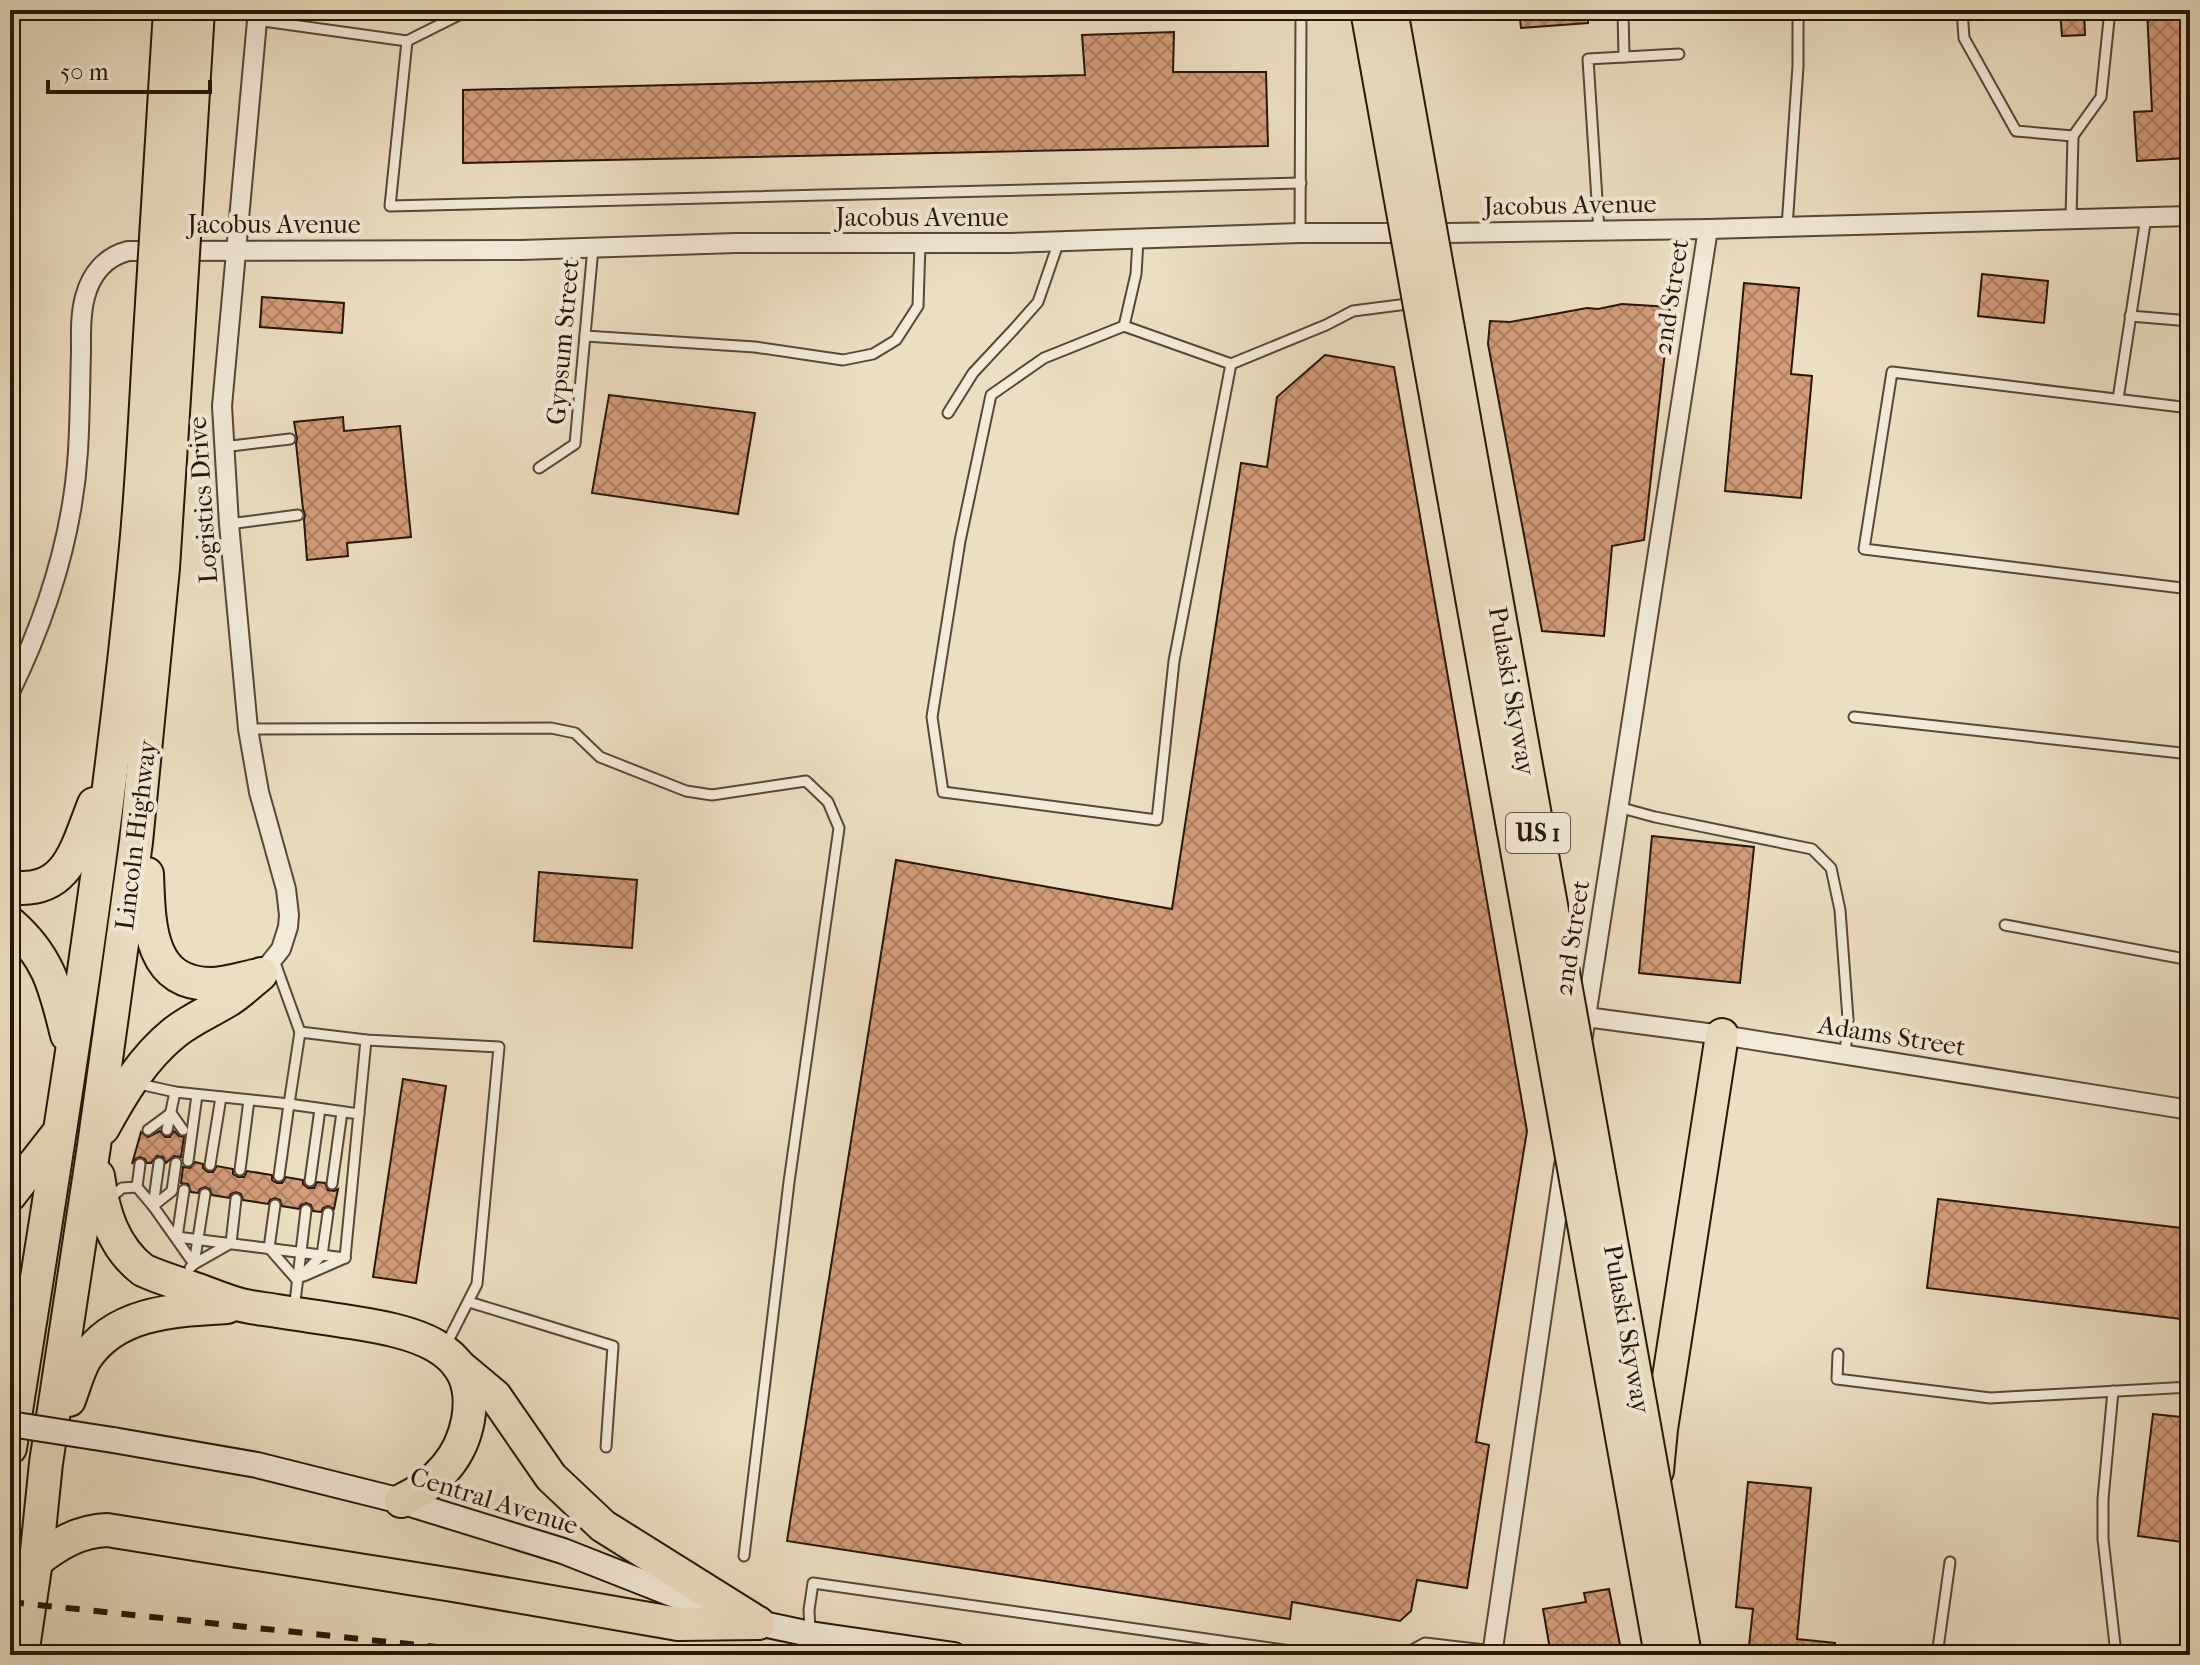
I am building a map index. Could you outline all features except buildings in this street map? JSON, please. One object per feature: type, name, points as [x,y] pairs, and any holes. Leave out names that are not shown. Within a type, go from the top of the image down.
[{"type":"highway","name":"Lincoln Highway","points":[[22,1655],[46,1463],[127,915],[163,568],[163,351],[170,10]]},
{"type":"highway","name":"Lincoln Highway","points":[[10,1448],[60,1130],[111,760],[163,351],[198,10]]},
{"type":"highway","name":"Pulaski Skyway","points":[[1367,10],[1661,1655]]},
{"type":"highway","name":"Pulaski Skyway","points":[[1391,10],[1685,1655]]},
{"type":"highway","points":[[10,887],[38,887],[52,882],[59,875],[77,847],[111,760]]},
{"type":"highway","points":[[144,774],[149,911],[153,939],[162,961],[178,976],[200,983],[225,983],[268,966]]},
{"type":"highway","points":[[10,923],[35,948],[49,972],[71,1051]]},
{"type":"highway","points":[[242,1306],[186,1274],[143,1270],[131,1261],[115,1238],[103,1205],[94,1146],[150,1056],[175,1032],[230,1000],[268,966]]},
{"type":"highway","points":[[1673,1655],[1658,1563],[1655,1494],[1661,1429],[1722,1035]]},
{"type":"highway","points":[[10,1195],[60,1130]]},
{"type":"highway","points":[[46,1463],[86,1358],[104,1339],[129,1323],[175,1310],[242,1306],[405,1331],[451,1357],[495,1396],[551,1477],[603,1526],[758,1623]]},
{"type":"highway","points":[[10,1341],[14,1409]]},
{"type":"highway","points":[[401,1501],[434,1480],[460,1449],[470,1399],[468,1386],[451,1357]]},
{"type":"highway","points":[[36,1561],[76,1536],[107,1530],[678,1624],[758,1623]]},
{"type":"main road","name":"Central Avenue","points":[[14,1409],[113,1440],[257,1465],[401,1501],[563,1551],[713,1610],[758,1623],[810,1634],[954,1655]]},
{"type":"street","name":"Logistics Drive","points":[[257,15],[223,385],[223,447],[248,729],[264,813],[288,903],[288,927],[281,949],[268,966]]},
{"type":"street","name":"Jacobus Avenue","points":[[10,692],[47,609],[64,550],[78,454],[82,310],[85,297],[95,273],[110,258],[128,251],[521,250],[736,243],[1138,240],[1300,233],[1708,229],[2190,216]]},
{"type":"street","name":"2nd Street","points":[[1492,1653],[1586,1017],[1708,229]]},
{"type":"street","name":"Adams Street","points":[[1586,1017],[1722,1035],[2190,1110]]},
{"type":"lane","points":[[257,15],[407,41],[469,10]]},
{"type":"lane","points":[[1623,10],[1624,57]]},
{"type":"lane","points":[[1787,227],[1798,66],[1798,10]]},
{"type":"lane","points":[[1962,10],[1964,38],[2016,131],[2073,136]]},
{"type":"lane","points":[[2071,219],[2073,136],[2101,97],[2110,10]]},
{"type":"lane","points":[[1300,233],[1301,13]]},
{"type":"lane","points":[[407,41],[390,206],[1301,183]]},
{"type":"lane","points":[[1599,231],[1588,59],[1679,54]]},
{"type":"lane","points":[[2118,399],[2146,217]]},
{"type":"lane","points":[[1124,326],[1136,274],[1138,240]]},
{"type":"lane","points":[[948,413],[973,373],[1038,302],[1059,241]]},
{"type":"lane","points":[[585,336],[755,347],[843,360],[873,354],[896,340],[918,306],[920,243]]},
{"type":"lane","name":"Gypsum Street","points":[[539,468],[575,444],[593,248]]},
{"type":"lane","points":[[1231,364],[1174,661],[1157,820],[943,792],[932,717],[960,541],[991,395],[1044,358],[1124,326],[1231,364],[1353,311],[1446,298]]},
{"type":"lane","points":[[2130,316],[2190,321]]},
{"type":"lane","points":[[2190,408],[1892,372],[1864,549],[2190,589]]},
{"type":"lane","points":[[223,447],[290,439]]},
{"type":"lane","points":[[229,524],[298,515]]},
{"type":"lane","points":[[1854,717],[2190,754]]},
{"type":"lane","points":[[248,729],[551,728],[575,733],[600,757],[686,791],[712,795],[806,781],[828,802],[839,828],[789,1182],[744,1556]]},
{"type":"lane","points":[[1618,807],[1812,849],[1831,868],[1840,910],[1848,1019],[1845,1055]]},
{"type":"lane","points":[[2005,925],[2190,960]]},
{"type":"lane","points":[[268,966],[300,1032],[279,1176]]},
{"type":"lane","points":[[300,1032],[366,1040],[499,1047],[477,1284],[451,1357]]},
{"type":"lane","points":[[345,1258],[366,1040]]},
{"type":"lane","points":[[131,1082],[175,1092],[359,1114]]},
{"type":"lane","points":[[167,1130],[175,1092]]},
{"type":"lane","points":[[188,1161],[197,1095]]},
{"type":"lane","points":[[210,1165],[221,1097]]},
{"type":"lane","points":[[240,1170],[249,1100]]},
{"type":"lane","points":[[310,1181],[320,1109]]},
{"type":"lane","points":[[332,1184],[342,1112]]},
{"type":"lane","points":[[148,1130],[171,1113]]},
{"type":"lane","points":[[171,1113],[183,1130]]},
{"type":"lane","points":[[153,1206],[159,1163]]},
{"type":"lane","points":[[153,1206],[172,1191],[176,1163]]},
{"type":"lane","points":[[140,1164],[137,1187],[177,1237],[345,1258]]},
{"type":"lane","points":[[103,1205],[122,1188],[137,1187]]},
{"type":"lane","points":[[184,1190],[177,1237],[186,1274]]},
{"type":"lane","points":[[186,1274],[198,1239],[205,1194]]},
{"type":"lane","points":[[186,1274],[231,1243],[236,1199]]},
{"type":"lane","points":[[275,1205],[269,1248],[297,1280]]},
{"type":"lane","points":[[294,1313],[306,1210]]},
{"type":"lane","points":[[297,1280],[322,1255],[328,1213]]},
{"type":"lane","points":[[297,1280],[345,1258]]},
{"type":"lane","points":[[469,1302],[613,1346],[606,1447]]},
{"type":"lane","points":[[1838,1354],[1837,1379],[1990,1398],[2190,1387]]},
{"type":"lane","points":[[2113,1391],[2103,1499],[2103,1539],[2115,1645],[2113,1655]]},
{"type":"lane","points":[[1931,1655],[1938,1648],[1950,1562]]},
{"type":"lane","points":[[810,1634],[809,1610],[813,1583],[1319,1655]]},
{"type":"lane","points":[[1403,1655],[1425,1643],[1492,1653]]},
{"type":"railway","points":[[10,1602],[513,1655]]}]
